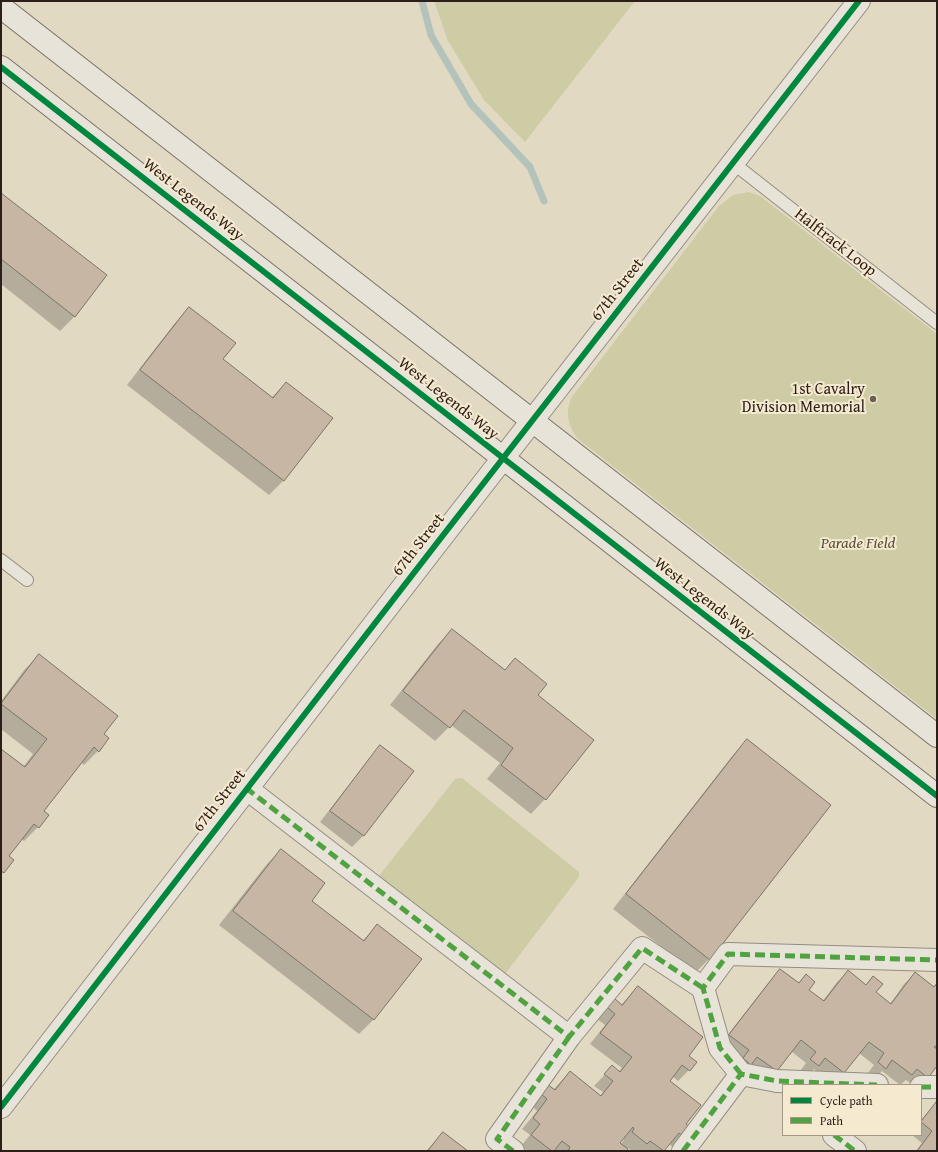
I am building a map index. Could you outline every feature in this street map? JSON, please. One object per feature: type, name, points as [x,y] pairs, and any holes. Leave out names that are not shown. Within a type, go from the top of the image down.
[{"type":"street","name":"67th Street","points":[[1,1107],[246,788],[859,1]]},
{"type":"street","points":[[1,7],[937,736]]},
{"type":"street","name":"West Legends Way","points":[[1,67],[937,796]]},
{"type":"street","points":[[246,788],[569,1037]]},
{"type":"street","points":[[513,1151],[498,1139],[569,1037],[642,948],[703,988],[720,1048],[741,1074],[780,1085]]},
{"type":"street","points":[[703,988],[728,954],[937,960]]},
{"type":"street","points":[[683,1151],[741,1074]]},
{"type":"street","points":[[922,1087],[937,1087]]},
{"type":"street","points":[[835,1136],[855,1151]]},
{"type":"lane","name":"Halftrack Loop","points":[[733,163],[937,323]]},
{"type":"lane","points":[[1,560],[27,580]]},
{"type":"green space","points":[[434,1],[635,1],[525,142],[484,100],[448,41]]},
{"type":"green space","name":"Parade Field","points":[[749,192],[760,196],[937,334],[937,719],[578,439],[568,420],[568,409],[571,398],[719,206],[733,195]]},
{"type":"green space","points":[[462,778],[579,872],[579,877],[505,974],[380,883],[379,876],[455,779]]},
{"type":"building","points":[[1,193],[107,275],[75,317],[1,259]]},
{"type":"building","points":[[189,307],[236,343],[223,359],[273,398],[286,382],[333,418],[284,481],[140,370]]},
{"type":"building","points":[[452,629],[505,670],[515,658],[547,684],[538,695],[594,740],[546,800],[501,765],[513,748],[464,710],[450,728],[403,691]]},
{"type":"building","points":[[39,654],[118,716],[104,734],[109,738],[99,752],[94,747],[44,811],[49,815],[39,828],[34,824],[9,856],[14,860],[4,873],[1,871],[1,749],[25,767],[47,739],[1,704]]},
{"type":"building","points":[[747,739],[831,805],[710,960],[626,894]]},
{"type":"building","points":[[380,745],[414,771],[364,836],[330,811]]},
{"type":"building","points":[[281,849],[325,883],[312,901],[364,941],[377,924],[422,959],[374,1020],[233,911]]},
{"type":"building","points":[[780,969],[799,983],[806,974],[815,982],[809,990],[824,1001],[848,970],[866,985],[873,976],[883,984],[876,992],[891,1004],[915,972],[934,987],[937,983],[937,1045],[934,1047],[937,1049],[937,1066],[928,1078],[917,1069],[912,1075],[892,1060],[886,1069],[878,1062],[884,1053],[869,1042],[844,1073],[825,1058],[819,1066],[810,1059],[816,1052],[801,1040],[777,1071],[757,1057],[751,1065],[743,1058],[749,1050],[729,1035]]},
{"type":"building","points":[[638,986],[703,1037],[689,1056],[697,1062],[690,1071],[682,1065],[670,1081],[701,1105],[686,1124],[694,1130],[687,1139],[679,1133],[664,1151],[650,1141],[647,1144],[632,1132],[634,1129],[633,1127],[620,1143],[628,1149],[627,1151],[568,1151],[570,1147],[562,1141],[554,1151],[552,1151],[531,1135],[540,1124],[533,1118],[547,1099],[540,1093],[547,1084],[555,1090],[570,1071],[601,1096],[613,1081],[604,1074],[612,1065],[620,1072],[632,1057],[600,1033],[615,1014],[607,1007],[614,998],[622,1005]]},
{"type":"building","points":[[937,1101],[937,1151],[917,1151],[932,1131],[922,1123],[922,1121]]},
{"type":"building","points":[[443,1132],[468,1151],[428,1151]]},
{"type":"waterway","points":[[422,1],[431,35],[471,104],[530,167],[544,201]]},
{"type":"marked path","points":[[246,788],[569,1037],[642,948],[703,988]]},
{"type":"marked path","points":[[741,1074],[720,1048],[703,988],[728,954],[937,960]]},
{"type":"marked path","points":[[513,1151],[497,1139],[569,1037]]},
{"type":"marked path","points":[[683,1151],[741,1074],[777,1081],[852,1084]]},
{"type":"marked path","points":[[922,1087],[937,1087]]},
{"type":"marked path","points":[[835,1136],[855,1151]]},
{"type":"cycle path","points":[[1,1107],[859,1]]},
{"type":"cycle path","points":[[1,67],[937,796]]},
{"type":"place","name":"1st Cavalry Division Memorial","points":[[873,399]]}]
